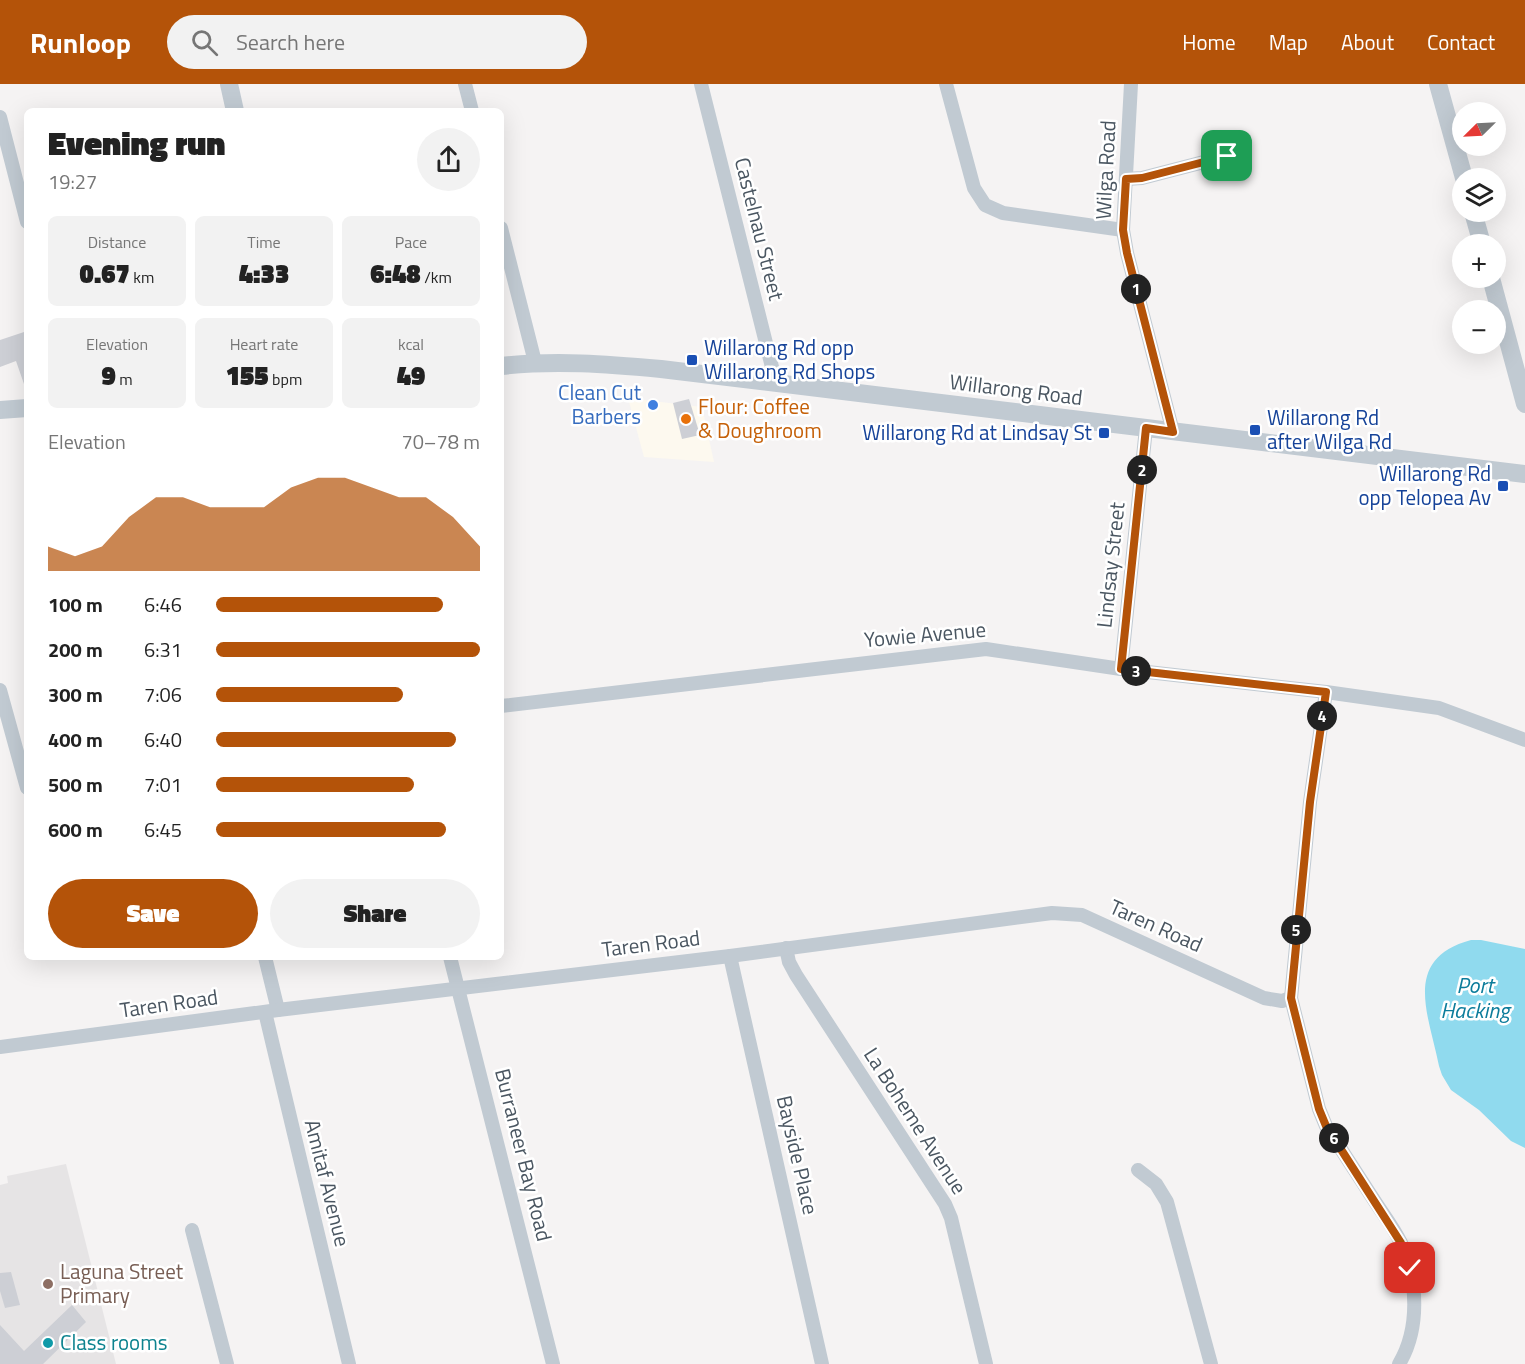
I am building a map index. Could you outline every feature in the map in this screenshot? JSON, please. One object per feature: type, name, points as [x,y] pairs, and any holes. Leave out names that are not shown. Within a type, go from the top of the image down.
[{"type":"street","points":[[229,84],[235,108]]},
{"type":"street","points":[[465,84],[471,108]]},
{"type":"street","name":"Castelnau Street","points":[[701,84],[776,383]]},
{"type":"street","points":[[946,84],[974,188],[985,205],[1003,213],[1123,230]]},
{"type":"street","name":"Wilga Road","points":[[1131,84],[1123,230],[1173,432]]},
{"type":"street","points":[[1438,84],[1461,168]]},
{"type":"street","points":[[0,117],[24,210]]},
{"type":"street","points":[[1126,179],[1142,178],[1227,156]]},
{"type":"street","points":[[504,240],[535,362]]},
{"type":"street","points":[[1494,288],[1525,404]]},
{"type":"street","name":"Willarong Road","points":[[504,366],[535,362],[602,363],[1525,474]]},
{"type":"street","points":[[0,410],[24,408]]},
{"type":"street","name":"Lindsay Street","points":[[1121,669],[1146,428]]},
{"type":"street","name":"Yowie Avenue","points":[[504,706],[968,649],[1005,650],[1121,669],[1326,692],[1439,708],[1525,740]]},
{"type":"street","points":[[0,690],[24,777]]},
{"type":"street","points":[[1326,692],[1310,802],[1291,998],[1319,1109],[1326,1126],[1401,1243],[1410,1268],[1414,1296],[1413,1324],[1409,1341],[1399,1364]]},
{"type":"street","name":"Taren Road","points":[[0,1047],[271,1011],[730,956],[1052,913],[1082,915],[1264,998],[1282,1001],[1291,998]]},
{"type":"street","name":"La Boheme Avenue","points":[[786,948],[789,963],[796,975],[945,1204],[951,1218],[986,1364]]},
{"type":"street","name":"Bayside Place","points":[[730,956],[822,1364]]},
{"type":"street","name":"Amitaf Avenue","points":[[265,960],[271,1011],[349,1364]]},
{"type":"street","name":"Burraneer Bay Road","points":[[451,960],[553,1364]]},
{"type":"street","points":[[1138,1170],[1156,1184],[1167,1203],[1211,1364]]},
{"type":"street","points":[[192,1230],[226,1364]]},
{"type":"shaded area","points":[[628,398],[702,407],[714,462],[644,457]]},
{"type":"shaded area","name":"Laguna Street Primary","points":[[66,1164],[116,1364],[0,1364],[0,1185],[8,1183],[7,1176]]},
{"type":"water","name":"Port Hacking","points":[[1471,940],[1525,949],[1525,1148],[1511,1141],[1479,1110],[1451,1090],[1439,1066],[1426,1009],[1427,975],[1435,961],[1449,949]]},
{"type":"building","points":[[24,332],[24,384],[16,361],[0,367],[0,340]]},
{"type":"building","name":"Flour: Coffee & Doughroom","points":[[689,399],[700,435],[682,439],[673,403]]},
{"type":"building","points":[[11,1272],[20,1305],[5,1308],[0,1291],[0,1273]]},
{"type":"building","name":"Class rooms","points":[[72,1305],[86,1322],[43,1364],[0,1364],[0,1325],[24,1351]]},
{"type":"place","name":"Willarong Rd opp Willarong Rd Shops","points":[[692,360]]},
{"type":"place","name":"Clean Cut Barbers","points":[[653,405]]},
{"type":"place","name":"Flour: Coffee & Doughroom","points":[[686,419]]},
{"type":"place","name":"Willarong Rd after Wilga Rd","points":[[1255,430]]},
{"type":"place","name":"Willarong Rd at Lindsay St","points":[[1104,433]]},
{"type":"place","name":"Willarong Rd opp Telopea Av","points":[[1503,486]]},
{"type":"place","name":"Laguna Street Primary","points":[[48,1284]]},
{"type":"place","name":"Class rooms","points":[[48,1343]]},
{"type":"route","points":[[1227,156],[1134,180],[1126,179],[1123,230],[1127,253],[1173,432],[1146,428],[1121,669],[1326,692],[1310,802],[1293,956],[1291,998],[1319,1109],[1326,1126],[1387,1219],[1401,1243],[1410,1268]]}]
